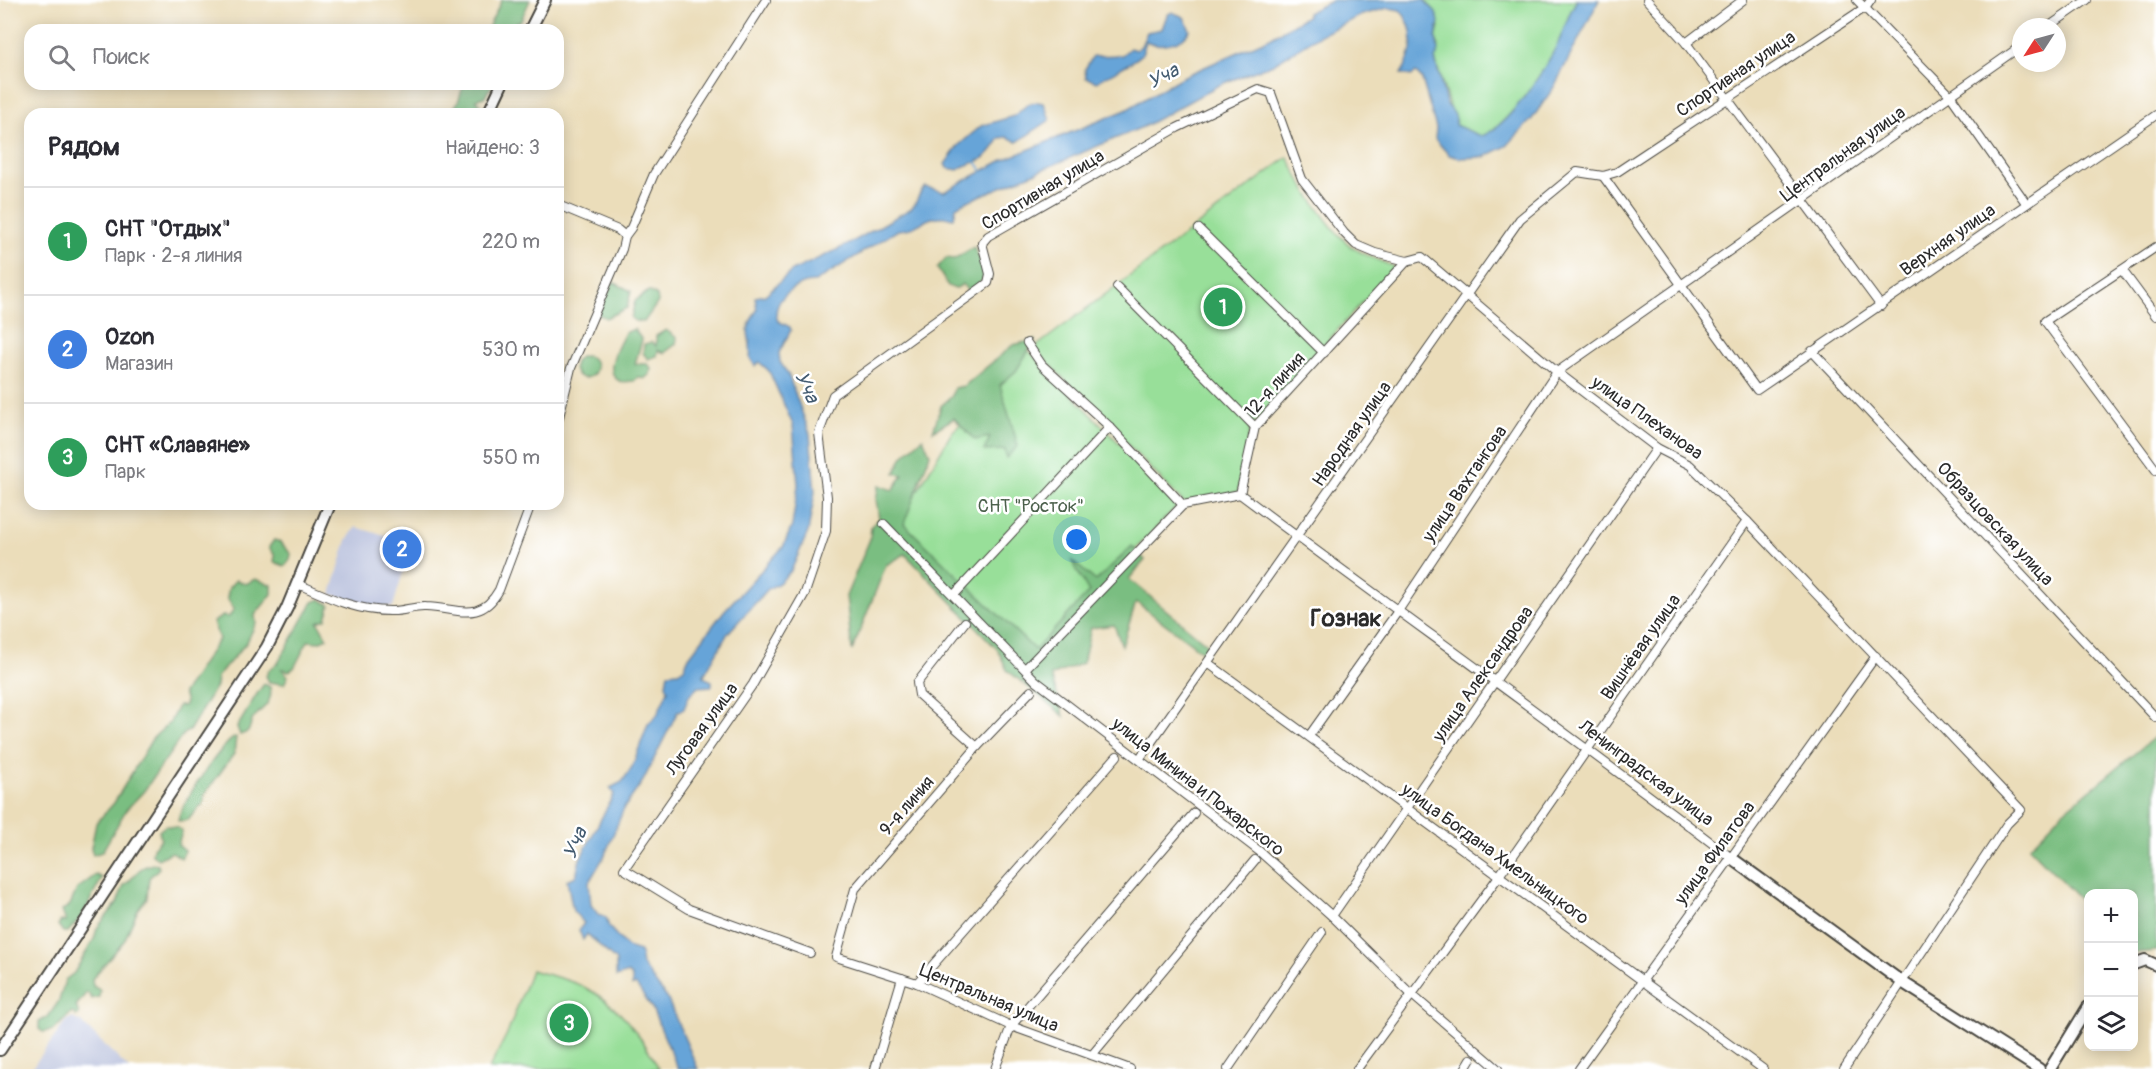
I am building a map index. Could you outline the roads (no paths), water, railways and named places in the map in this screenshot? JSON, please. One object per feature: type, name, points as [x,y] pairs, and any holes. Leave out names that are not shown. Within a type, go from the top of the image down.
[{"type":"main road","points":[[533,24],[545,0]]},
{"type":"main road","points":[[491,108],[499,90]]},
{"type":"main road","points":[[0,1060],[2,1048],[262,656],[298,584],[328,510]]},
{"type":"main road","name":"Ленинградская улица","points":[[1730,857],[1902,982],[2039,1069]]},
{"type":"main road","points":[[2138,962],[2145,960],[2156,965]]},
{"type":"main road","points":[[2050,1069],[2084,1014]]},
{"type":"street","points":[[564,397],[571,368],[622,249],[625,236],[631,228],[654,174],[766,0]]},
{"type":"street","points":[[1647,0],[1686,43],[1881,306]]},
{"type":"street","points":[[1686,43],[1743,0]]},
{"type":"street","points":[[1857,0],[1869,3],[1950,95],[2026,203]]},
{"type":"street","points":[[2061,18],[2087,0]]},
{"type":"street","name":"Спортивная улица","points":[[1617,172],[1869,3]]},
{"type":"street","name":"Центральная улица","points":[[1680,283],[1802,202],[2012,52]]},
{"type":"street","name":"Спортивная улица","points":[[827,405],[833,395],[988,283],[990,274],[982,243],[988,236],[1177,128],[1258,89],[1271,93]]},
{"type":"street","name":"улица Плеханова","points":[[1271,93],[1302,179],[1356,245],[1407,261],[1422,257],[1557,372],[1657,448],[1690,465],[1747,521],[2021,810],[2007,824],[1902,982]]},
{"type":"street","name":"Верхняя улица","points":[[1680,283],[1756,390],[2156,115]]},
{"type":"street","name":"Народная улица","points":[[1140,758],[1468,296],[1520,219],[1577,172],[1603,176],[1617,172]]},
{"type":"street","points":[[1603,176],[1680,283]]},
{"type":"street","points":[[564,208],[618,230],[625,236]]},
{"type":"street","points":[[1199,229],[1324,352]]},
{"type":"street","points":[[2156,247],[2044,321],[2156,470]]},
{"type":"street","name":"12-я линия","points":[[1240,494],[1255,427],[1407,261]]},
{"type":"street","points":[[2122,270],[2156,316]]},
{"type":"street","name":"улица Вахтангова","points":[[1309,736],[1398,611],[1557,372],[1680,283]]},
{"type":"street","points":[[1117,287],[1255,427]]},
{"type":"street","points":[[1027,343],[1042,365],[1110,427],[1183,505]]},
{"type":"street","name":"Образцовская улица","points":[[1812,351],[2156,718]]},
{"type":"street","name":"Луговая улица","points":[[810,953],[689,909],[624,868],[753,684],[805,593],[822,548],[828,516],[819,443],[819,433],[827,405]]},
{"type":"street","points":[[954,595],[1110,427]]},
{"type":"street","name":"улица Александрова","points":[[1332,916],[1657,448]]},
{"type":"street","points":[[1026,668],[1183,505],[1240,494]]},
{"type":"street","name":"Ленинградская улица","points":[[1240,494],[1730,857]]},
{"type":"street","points":[[298,584],[356,608],[393,612],[422,607],[464,613],[492,603],[529,510]]},
{"type":"street","name":"Вишнёвая улица","points":[[1357,1069],[1498,876],[1747,521]]},
{"type":"street","name":"улица Минина и Пожарского","points":[[884,524],[1026,668],[1036,681],[1140,758],[1259,851],[1332,916],[1411,994],[1498,1069]]},
{"type":"street","points":[[965,622],[917,683],[919,694],[977,747]]},
{"type":"street","name":"улица Филатова","points":[[1579,1069],[1876,656]]},
{"type":"street","name":"улица Богдана Хмельницкого","points":[[1209,663],[1763,1069]]},
{"type":"street","name":"9-я линия","points":[[836,957],[855,890],[977,747],[1031,691]]},
{"type":"street","points":[[917,983],[1117,756]]},
{"type":"street","points":[[995,1069],[1011,1026],[1194,813]]},
{"type":"street","points":[[1092,1055],[1255,860]]},
{"type":"street","points":[[1228,1069],[1322,932]]},
{"type":"street","name":"Центральная улица","points":[[836,957],[917,983],[1011,1026],[1092,1055],[1116,1067],[1130,1069]]},
{"type":"street","points":[[875,1069],[902,978]]},
{"type":"street","points":[[1844,1069],[1902,982]]},
{"type":"street","points":[[1465,1069],[1471,1059]]},
{"type":"water","points":[[1333,0],[1424,0],[1435,11],[1439,21],[1436,39],[1439,51],[1435,59],[1446,103],[1456,118],[1455,125],[1481,136],[1491,131],[1514,110],[1535,82],[1558,43],[1577,0],[1599,0],[1554,87],[1532,119],[1507,146],[1484,157],[1460,158],[1449,155],[1435,139],[1436,128],[1422,79],[1416,73],[1411,76],[1401,74],[1411,51],[1409,26],[1400,10],[1388,8],[1362,15],[1322,34],[1273,64],[1219,85],[1145,126],[961,204],[956,207],[954,218],[935,217],[913,227],[898,230],[815,282],[793,289],[781,300],[776,314],[778,321],[790,327],[791,330],[779,353],[780,362],[788,374],[810,434],[815,492],[808,532],[791,571],[779,583],[768,589],[728,633],[703,677],[712,681],[712,686],[698,687],[689,696],[684,709],[678,711],[643,781],[624,808],[605,855],[589,882],[591,905],[598,914],[606,917],[609,927],[627,947],[640,951],[642,965],[667,998],[698,1069],[678,1069],[652,1008],[636,985],[632,986],[632,977],[628,973],[616,977],[616,961],[587,934],[583,940],[579,930],[584,923],[573,911],[567,880],[576,876],[580,859],[614,794],[610,788],[622,782],[632,767],[648,724],[657,715],[668,690],[666,684],[668,673],[678,672],[684,668],[689,657],[724,611],[783,547],[792,526],[798,485],[793,425],[769,371],[759,362],[755,366],[750,358],[748,330],[757,310],[755,297],[765,295],[792,271],[847,245],[910,209],[926,187],[944,192],[1003,160],[1126,110],[1180,78],[1270,38],[1307,16],[1307,13]]},
{"type":"water","points":[[1172,12],[1184,17],[1190,30],[1182,39],[1164,44],[1146,41],[1142,54],[1134,60],[1097,82],[1086,78],[1085,69],[1093,56],[1122,55],[1130,48],[1136,50],[1141,46],[1147,32],[1162,29],[1167,15]]},
{"type":"water","points":[[1044,103],[1050,120],[1017,142],[1008,137],[1000,138],[990,152],[980,160],[958,170],[947,168],[945,164],[959,145],[981,126],[1014,116],[1028,104]]},
{"type":"waterway","points":[[976,162],[982,170]]},
{"type":"place","name":"СНТ \"Отдых\"","points":[[1223,307]]},
{"type":"place","name":"Ozon","points":[[402,549]]},
{"type":"place","name":"СНТ «Славяне»","points":[[569,1023]]},
{"type":"district","name":"Гознак","points":[[1346,618]]},
{"type":"water label","name":"Уча","points":[[1163,76]]},
{"type":"water label","name":"Уча","points":[[807,387]]},
{"type":"water label","name":"Уча","points":[[575,843]]},
{"type":"park label","name":"СНТ \"Росток\"","points":[[1031,506]]}]
